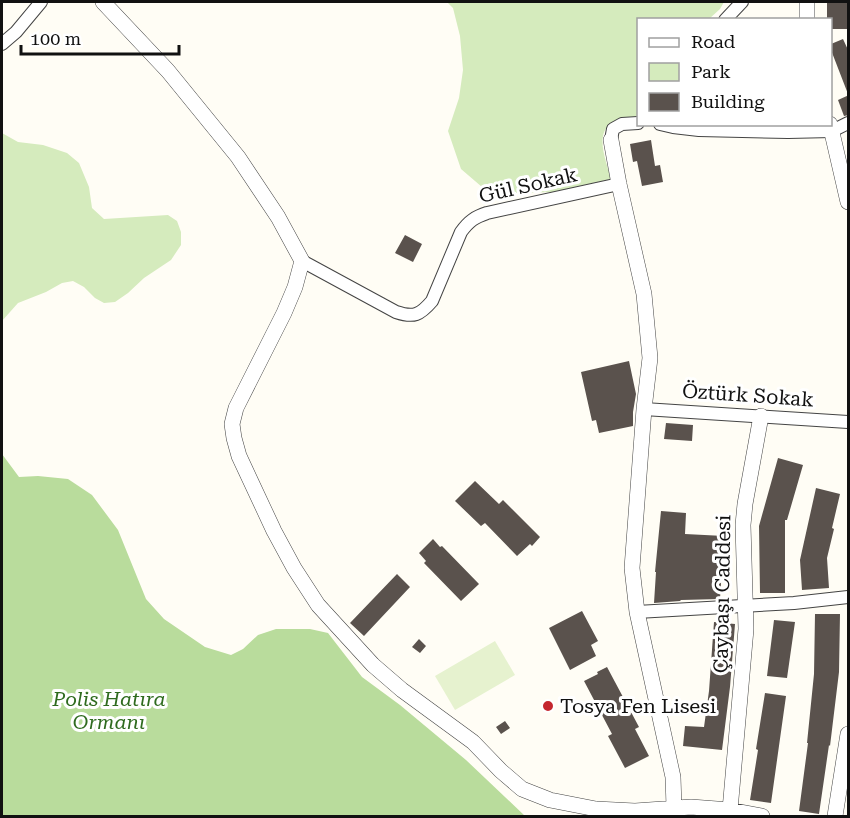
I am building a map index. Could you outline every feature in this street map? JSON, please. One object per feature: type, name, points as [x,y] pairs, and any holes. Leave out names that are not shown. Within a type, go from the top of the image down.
[{"type":"street","points":[[2,44],[16,32],[41,2]]},
{"type":"street","points":[[103,2],[168,71],[238,157],[278,217],[302,261],[284,313],[240,399],[232,424],[239,456],[274,531],[318,605],[373,664],[402,690],[472,742],[522,789],[549,800],[596,810],[635,811],[690,807],[730,810],[762,816]]},
{"type":"street","points":[[727,18],[742,2]]},
{"type":"street","points":[[807,2],[807,18]]},
{"type":"street","points":[[637,123],[622,124],[613,129],[611,140],[644,294],[650,358],[632,568],[638,612],[673,777],[674,807]]},
{"type":"street","points":[[673,126],[699,130],[831,128],[849,123]]},
{"type":"street","points":[[831,128],[849,202]]},
{"type":"street","name":"Gül Sokak","points":[[302,261],[396,312],[407,316],[416,315],[432,301],[461,232],[468,221],[487,213],[619,184]]},
{"type":"street","name":"Öztürk Sokak","points":[[644,409],[849,422]]},
{"type":"street","name":"Çaybaşı Caddesi","points":[[730,810],[746,606],[743,525],[760,416]]},
{"type":"street","points":[[638,612],[794,603],[849,597]]},
{"type":"street","points":[[835,816],[849,734]]},
{"type":"green space","points":[[447,2],[724,2],[710,18],[637,18],[637,117],[619,119],[605,130],[604,154],[611,179],[553,192],[515,193],[482,187],[461,169],[448,131],[459,98],[463,70],[460,36],[453,8]]},
{"type":"green space","points":[[2,133],[18,142],[43,145],[67,153],[79,163],[89,187],[92,208],[104,219],[168,215],[177,221],[181,232],[181,245],[171,260],[144,278],[115,302],[104,303],[73,281],[62,283],[18,303],[2,321]]},
{"type":"green space","name":"Polis Hatıra Ormanı","points":[[2,454],[19,477],[68,479],[92,495],[118,530],[146,599],[164,619],[205,647],[231,655],[243,649],[258,635],[276,629],[310,629],[328,633],[362,677],[400,705],[466,760],[525,816],[2,816]]},
{"type":"green space","points":[[495,641],[515,675],[455,710],[435,676]]},
{"type":"building","points":[[827,2],[849,2],[849,29],[832,29],[832,18],[827,18]]},
{"type":"building","points":[[843,39],[849,52],[848,94],[832,53],[832,44]]},
{"type":"building","points":[[849,95],[849,115],[844,116],[838,100]]},
{"type":"building","points":[[651,140],[655,166],[660,165],[663,182],[642,186],[637,161],[633,162],[630,144]]},
{"type":"building","points":[[405,235],[422,244],[413,262],[395,253]]},
{"type":"building","points":[[629,361],[636,394],[633,426],[599,433],[596,420],[592,421],[581,372]]},
{"type":"building","points":[[666,423],[693,425],[692,441],[664,439]]},
{"type":"building","points":[[778,458],[803,465],[787,520],[785,520],[785,593],[760,593],[759,526]]},
{"type":"building","points":[[475,481],[499,504],[503,500],[540,537],[532,546],[530,544],[517,556],[485,523],[481,526],[455,501]]},
{"type":"building","points":[[816,488],[840,494],[827,558],[829,588],[802,590],[800,560]]},
{"type":"building","points":[[661,511],[686,513],[685,534],[724,536],[720,599],[654,603]]},
{"type":"building","points":[[433,539],[479,584],[461,601],[424,563],[426,561],[419,553]]},
{"type":"building","points":[[397,574],[410,587],[364,636],[350,623]]},
{"type":"building","points":[[582,611],[598,641],[591,645],[596,656],[570,670],[549,628]]},
{"type":"building","points":[[815,614],[840,614],[839,672],[819,814],[799,811],[814,674]]},
{"type":"building","points":[[774,620],[795,622],[787,678],[767,676]]},
{"type":"building","points":[[714,622],[735,624],[722,750],[683,746],[685,726],[704,727]]},
{"type":"building","points":[[419,639],[426,646],[420,653],[412,647]]},
{"type":"building","points":[[607,667],[639,727],[635,729],[649,756],[625,768],[608,736],[612,734],[584,681]]},
{"type":"building","points":[[765,693],[786,696],[771,803],[750,800]]},
{"type":"building","points":[[505,721],[510,728],[501,734],[496,727]]},
{"type":"place","name":"Tosya Fen Lisesi","points":[[548,706]]}]
